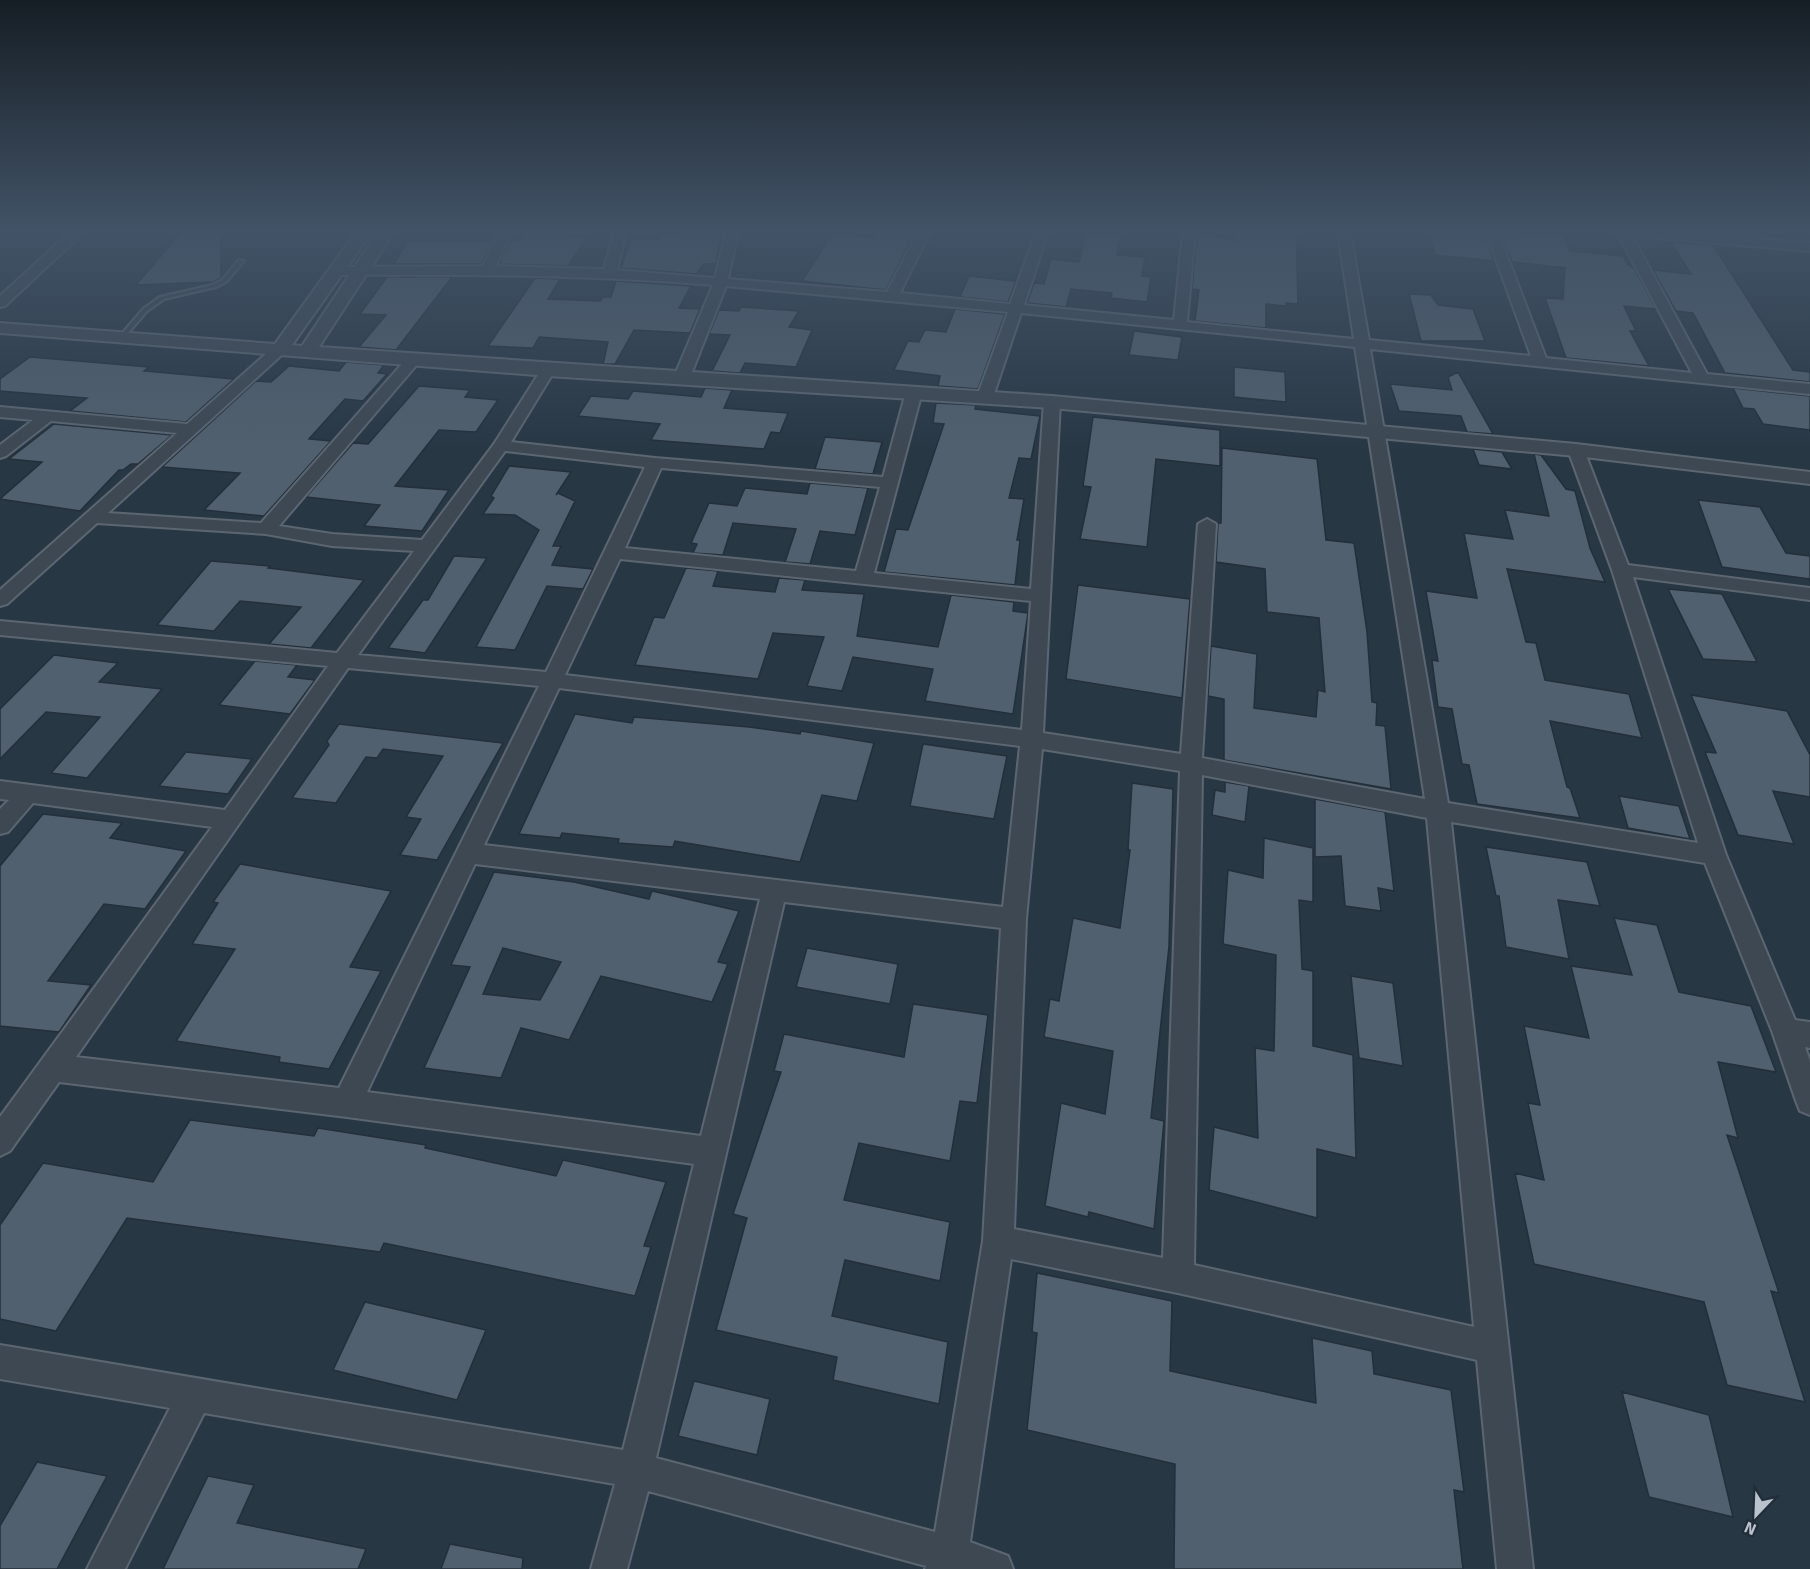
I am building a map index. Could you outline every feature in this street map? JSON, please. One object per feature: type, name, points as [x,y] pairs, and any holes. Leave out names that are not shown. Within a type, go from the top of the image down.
[{"type":"street","points":[[0,600],[281,348],[313,305]]},
{"type":"street","points":[[308,350],[338,305]]},
{"type":"street","points":[[682,377],[711,305]]},
{"type":"street","points":[[981,305],[1541,363],[1810,388]]},
{"type":"street","points":[[986,397],[1019,305]]},
{"type":"street","points":[[1180,326],[1182,305]]},
{"type":"street","points":[[1356,305],[1438,811],[1515,1569]]},
{"type":"street","points":[[1519,305],[1541,363]]},
{"type":"street","points":[[1665,305],[1702,378]]},
{"type":"street","points":[[0,328],[548,370],[1052,402],[1576,450],[1810,478]]},
{"type":"street","points":[[266,529],[414,359]]},
{"type":"street","points":[[0,1141],[343,660],[501,446],[548,370]]},
{"type":"street","points":[[864,577],[914,392]]},
{"type":"street","points":[[947,1561],[998,1241],[1014,919],[1032,740],[1052,402]]},
{"type":"street","points":[[0,412],[190,429]]},
{"type":"street","points":[[0,453],[47,417]]},
{"type":"street","points":[[501,446],[655,463],[891,483]]},
{"type":"street","points":[[1576,450],[1621,570],[1714,855],[1798,1033],[1810,1101]]},
{"type":"street","points":[[347,1103],[550,680],[614,553],[655,463]]},
{"type":"street","points":[[93,517],[266,529],[332,540],[426,546]]},
{"type":"street","points":[[1178,1277],[1191,764],[1207,524]]},
{"type":"street","points":[[614,553],[1040,596]]},
{"type":"street","points":[[1621,570],[1810,594]]},
{"type":"street","points":[[0,628],[550,680],[1032,740],[1191,764],[1438,811],[1714,855]]},
{"type":"street","points":[[0,790],[230,820]]},
{"type":"street","points":[[0,825],[28,794]]},
{"type":"street","points":[[467,853],[1014,919]]},
{"type":"street","points":[[609,1569],[636,1470],[774,890]]},
{"type":"street","points":[[54,1068],[347,1103],[710,1152]]},
{"type":"street","points":[[998,1241],[1178,1277],[1492,1347]]},
{"type":"street","points":[[0,1362],[636,1470],[947,1561],[995,1569]]},
{"type":"street","points":[[105,1569],[195,1395]]},
{"type":"lane","points":[[122,337],[152,305]]},
{"type":"building","points":[[366,305],[430,305],[396,350],[359,347],[386,315],[360,314]]},
{"type":"building","points":[[516,305],[681,305],[679,308],[700,309],[690,333],[634,330],[615,364],[603,364],[608,342],[539,337],[533,348],[488,346]]},
{"type":"building","points":[[1197,305],[1266,305],[1266,328],[1195,321]]},
{"type":"building","points":[[1412,305],[1473,309],[1485,341],[1421,341]]},
{"type":"building","points":[[1548,305],[1654,305],[1656,309],[1624,306],[1636,331],[1630,331],[1649,366],[1566,358]]},
{"type":"building","points":[[1673,305],[1752,305],[1793,370],[1810,372],[1810,382],[1725,373],[1693,313],[1676,311]]},
{"type":"building","points":[[741,307],[799,311],[789,327],[812,330],[796,367],[745,363],[740,373],[712,371],[730,335],[709,334],[719,310],[739,311]]},
{"type":"building","points":[[955,309],[1005,314],[978,389],[938,386],[940,376],[894,370],[908,341],[919,342],[925,330],[946,332]]},
{"type":"building","points":[[1134,331],[1182,337],[1178,360],[1129,355]]},
{"type":"building","points":[[30,357],[149,367],[144,371],[234,379],[186,422],[70,411],[87,398],[0,391],[0,379]]},
{"type":"building","points":[[346,362],[384,365],[378,373],[387,374],[363,401],[345,399],[309,439],[331,441],[264,516],[204,510],[240,473],[162,467],[256,381],[271,382],[289,366],[339,371]]},
{"type":"building","points":[[1234,367],[1285,372],[1286,402],[1234,397]]},
{"type":"building","points":[[1458,372],[1493,434],[1467,432],[1461,416],[1399,411],[1390,384],[1452,390],[1448,377]]},
{"type":"building","points":[[419,386],[470,390],[465,397],[498,400],[476,432],[439,430],[395,486],[449,490],[422,531],[364,526],[380,505],[306,497],[353,443],[368,444]]},
{"type":"building","points":[[705,388],[732,390],[724,408],[788,413],[780,433],[771,432],[764,449],[651,440],[660,424],[578,416],[591,396],[628,399],[633,391],[701,397]]},
{"type":"building","points":[[1733,388],[1810,396],[1810,430],[1763,424],[1754,409],[1743,408]]},
{"type":"building","points":[[936,403],[976,405],[975,409],[1040,416],[1031,459],[1019,458],[1009,498],[1024,499],[1017,540],[1020,540],[1015,585],[884,572],[896,529],[908,530],[944,424],[933,423]]},
{"type":"building","points":[[1093,417],[1220,430],[1220,466],[1156,459],[1147,547],[1080,539],[1091,487],[1083,486]]},
{"type":"building","points":[[54,424],[172,435],[138,464],[131,464],[119,470],[80,511],[0,499],[42,462],[9,459]]},
{"type":"building","points":[[825,437],[882,442],[873,474],[815,469]]},
{"type":"building","points":[[1222,448],[1317,459],[1326,540],[1354,543],[1367,632],[1372,702],[1377,703],[1376,725],[1385,726],[1391,789],[1224,760],[1224,699],[1208,696],[1211,646],[1257,654],[1254,708],[1316,717],[1318,690],[1325,692],[1319,618],[1267,612],[1265,569],[1216,562],[1218,523],[1221,523]]},
{"type":"building","points":[[1473,449],[1502,452],[1512,469],[1479,465]]},
{"type":"building","points":[[1534,454],[1541,455],[1566,489],[1575,491],[1590,548],[1605,582],[1507,569],[1526,642],[1536,643],[1545,680],[1629,694],[1642,738],[1550,721],[1567,787],[1570,788],[1580,818],[1477,804],[1469,765],[1462,764],[1452,709],[1438,707],[1432,660],[1438,661],[1426,591],[1477,598],[1464,533],[1513,539],[1505,510],[1549,516]]},
{"type":"building","points":[[509,466],[571,472],[556,495],[558,493],[575,501],[553,546],[561,546],[552,565],[593,569],[583,589],[547,586],[515,650],[476,647],[539,530],[515,515],[483,514],[494,498],[491,496]]},
{"type":"building","points":[[810,483],[868,488],[855,535],[820,531],[810,564],[785,562],[796,529],[733,523],[723,555],[693,553],[697,544],[691,543],[709,503],[737,506],[745,488],[807,494]]},
{"type":"building","points":[[1698,500],[1760,507],[1786,553],[1810,556],[1810,579],[1722,567]]},
{"type":"building","points":[[454,556],[487,558],[425,653],[388,648],[423,600],[428,600]]},
{"type":"building","points":[[211,561],[270,566],[268,568],[364,580],[311,648],[269,644],[301,607],[240,601],[214,631],[157,625]]},
{"type":"building","points":[[686,568],[718,571],[713,586],[775,592],[779,578],[805,580],[802,590],[864,594],[857,636],[938,647],[951,595],[1014,602],[1013,611],[1028,613],[1013,714],[925,701],[933,669],[853,657],[842,691],[807,686],[824,637],[773,633],[758,679],[635,665],[654,617],[664,618]]},
{"type":"building","points":[[1078,585],[1190,599],[1182,698],[1066,679]]},
{"type":"building","points":[[1668,589],[1722,594],[1757,662],[1703,659]]},
{"type":"building","points":[[54,655],[118,663],[99,682],[162,689],[87,778],[51,773],[100,717],[46,712],[0,759],[0,709]]},
{"type":"building","points":[[255,661],[297,665],[288,677],[315,680],[290,714],[219,705]]},
{"type":"building","points":[[1691,695],[1787,711],[1810,755],[1810,797],[1773,791],[1794,844],[1738,835],[1705,752],[1716,753]]},
{"type":"building","points":[[575,714],[632,723],[634,717],[800,734],[801,731],[874,743],[857,801],[822,795],[800,862],[675,841],[673,847],[618,843],[619,839],[562,833],[560,838],[519,834]]},
{"type":"building","points":[[339,724],[503,743],[437,860],[400,855],[421,819],[406,817],[443,756],[383,749],[377,758],[366,757],[336,803],[292,798],[329,745],[327,741]]},
{"type":"building","points":[[923,744],[1007,756],[994,819],[910,806]]},
{"type":"building","points":[[186,752],[252,759],[228,794],[159,786]]},
{"type":"building","points":[[1225,782],[1249,786],[1245,822],[1212,815],[1215,790],[1225,792]]},
{"type":"building","points":[[1132,783],[1173,789],[1169,946],[1151,1118],[1164,1121],[1154,1229],[1089,1212],[1088,1217],[1045,1206],[1061,1103],[1105,1114],[1113,1051],[1044,1037],[1050,999],[1059,1001],[1073,918],[1120,928],[1130,850],[1128,850]]},
{"type":"building","points":[[1619,796],[1679,806],[1690,839],[1628,828]]},
{"type":"building","points":[[1315,799],[1385,812],[1394,891],[1378,888],[1381,911],[1345,906],[1341,856],[1315,857]]},
{"type":"building","points":[[43,814],[122,823],[110,838],[186,851],[145,909],[104,904],[48,981],[91,985],[59,1032],[0,1026],[0,866]]},
{"type":"building","points":[[1264,838],[1313,848],[1313,902],[1299,900],[1302,969],[1313,971],[1313,1046],[1353,1055],[1356,1158],[1317,1149],[1317,1218],[1209,1190],[1214,1127],[1258,1138],[1255,1048],[1274,1051],[1276,955],[1223,944],[1228,870],[1263,878]]},
{"type":"building","points":[[1486,847],[1587,862],[1600,906],[1558,900],[1569,959],[1506,947],[1499,896],[1496,896]]},
{"type":"building","points":[[240,864],[391,891],[350,967],[381,971],[329,1069],[279,1062],[280,1057],[176,1041],[235,949],[192,944],[218,903],[213,902]]},
{"type":"building","points":[[494,872],[574,882],[649,899],[652,891],[739,911],[718,962],[728,964],[712,1002],[601,976],[569,1040],[521,1028],[501,1078],[424,1068],[470,967],[451,965]],"holes":[[[503,948],[561,962],[540,1000],[483,994]]]},
{"type":"building","points":[[1614,918],[1657,925],[1679,992],[1751,1006],[1776,1072],[1718,1062],[1738,1138],[1727,1135],[1779,1293],[1771,1291],[1805,1402],[1727,1385],[1704,1302],[1534,1264],[1515,1173],[1544,1180],[1528,1103],[1540,1105],[1524,1026],[1589,1038],[1571,966],[1632,975]]},
{"type":"building","points":[[807,948],[898,964],[890,1004],[796,987]]},
{"type":"building","points":[[1351,976],[1393,983],[1403,1066],[1359,1058]]},
{"type":"building","points":[[913,1004],[988,1015],[977,1103],[960,1101],[950,1161],[859,1143],[844,1200],[950,1222],[940,1281],[845,1260],[832,1316],[948,1342],[939,1404],[833,1380],[837,1357],[716,1330],[747,1218],[733,1214],[781,1072],[774,1071],[784,1034],[904,1057]]},
{"type":"building","points":[[190,1120],[314,1136],[318,1128],[426,1145],[425,1148],[556,1176],[563,1160],[666,1182],[644,1246],[651,1247],[635,1296],[384,1243],[380,1252],[127,1218],[56,1331],[0,1319],[0,1225],[43,1163],[153,1182]]},
{"type":"building","points":[[1037,1273],[1172,1301],[1170,1371],[1316,1403],[1312,1338],[1372,1351],[1374,1374],[1451,1390],[1464,1492],[1454,1490],[1463,1569],[1174,1569],[1175,1464],[1027,1430],[1037,1333],[1032,1332]]},
{"type":"building","points":[[365,1302],[486,1330],[457,1400],[333,1370]]},
{"type":"building","points":[[694,1381],[770,1399],[757,1455],[678,1436]]},
{"type":"building","points":[[1622,1392],[1709,1415],[1733,1517],[1649,1497]]},
{"type":"building","points":[[37,1462],[107,1476],[57,1569],[0,1569],[0,1526]]},
{"type":"building","points":[[208,1476],[254,1485],[237,1523],[366,1549],[358,1569],[163,1569]]},
{"type":"building","points":[[450,1544],[523,1558],[522,1569],[441,1569]]}]
